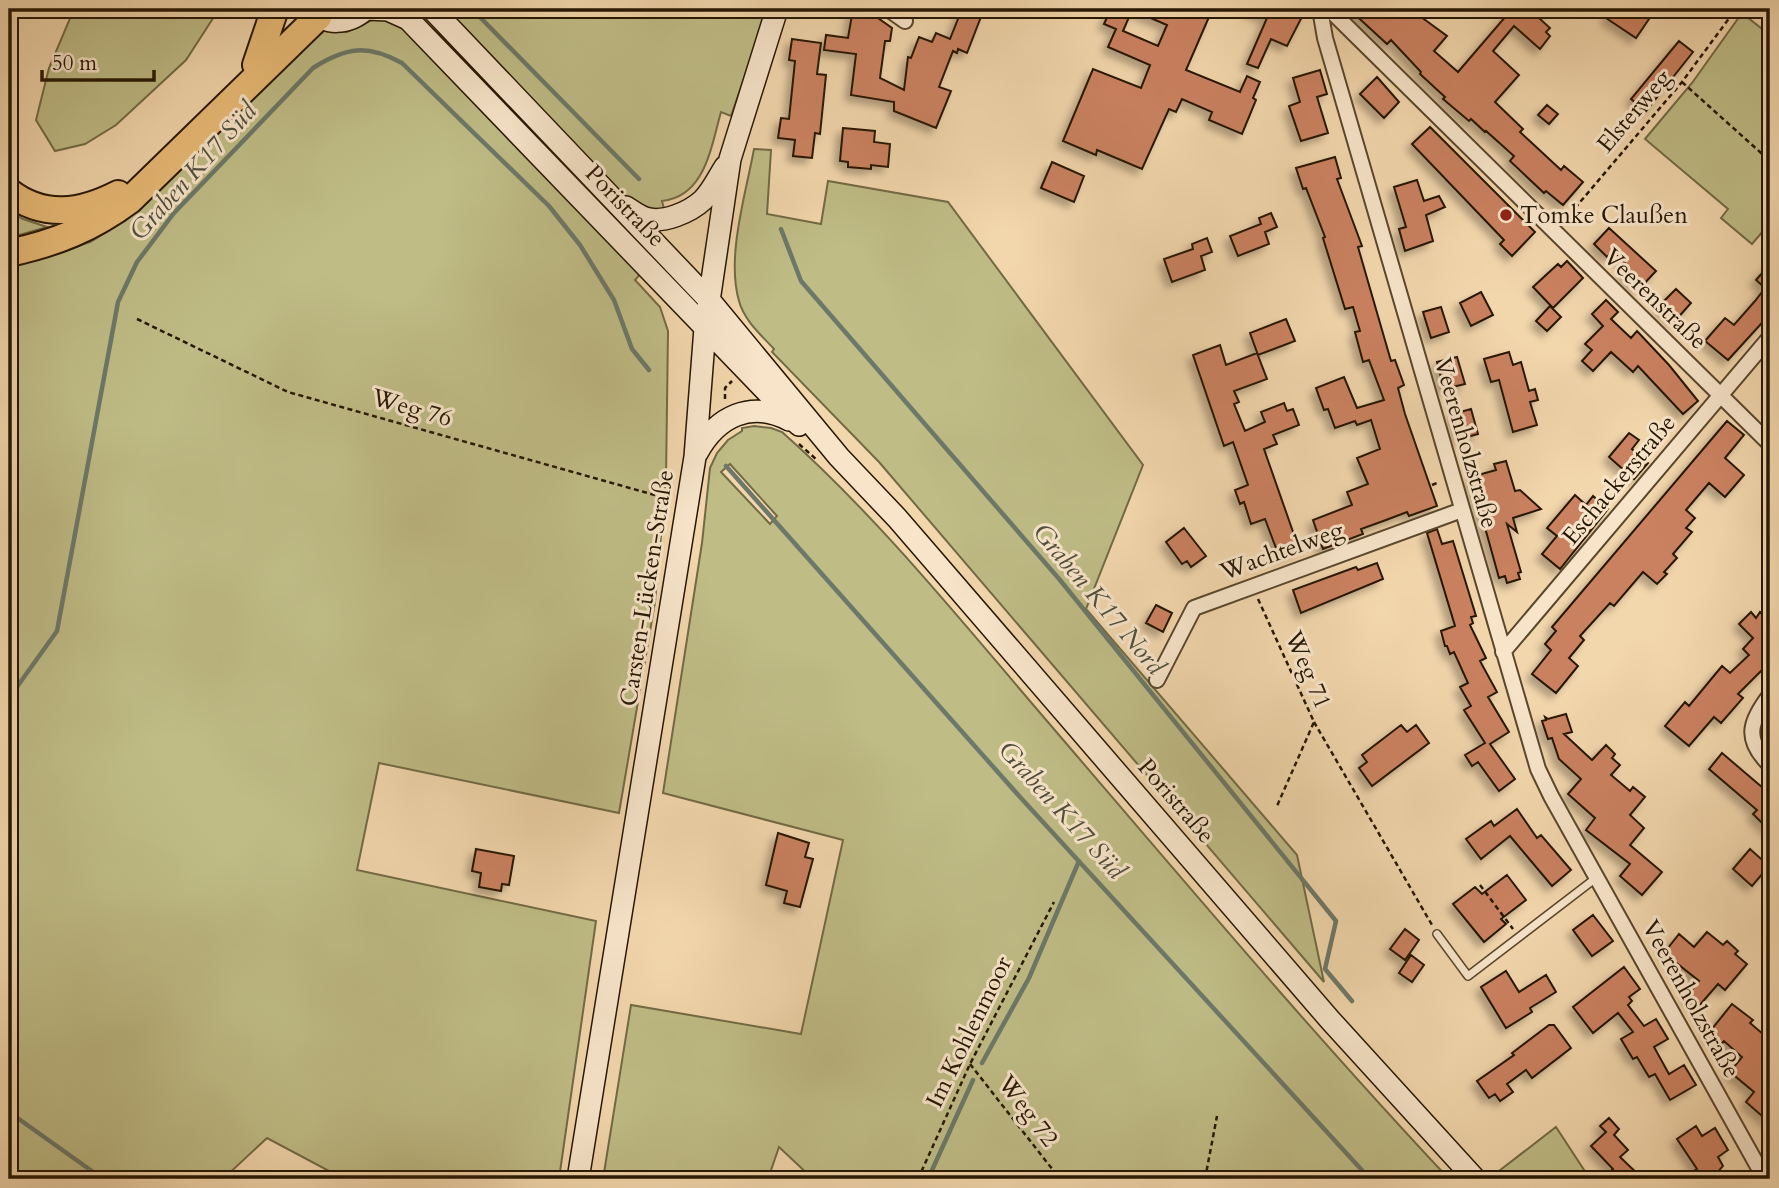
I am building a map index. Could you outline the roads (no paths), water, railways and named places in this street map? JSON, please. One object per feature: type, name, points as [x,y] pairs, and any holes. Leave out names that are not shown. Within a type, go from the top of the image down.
[{"type":"highway","points":[[256,65],[275,9]]},
{"type":"highway","points":[[9,192],[31,205],[62,211],[93,206],[118,195],[145,173],[309,11]]},
{"type":"highway","points":[[9,253],[48,244],[81,230],[108,216],[130,200],[309,11]]},
{"type":"main road","name":"Poristraße","points":[[309,11],[328,21],[349,20],[366,9],[388,10],[408,19],[797,424],[839,457]]},
{"type":"main road","name":"Poristraße","points":[[416,9],[456,34]]},
{"type":"main road","name":"Poristraße","points":[[432,9],[710,301],[839,457],[905,528],[1331,1021],[1475,1179]]},
{"type":"main road","name":"Carsten-Lücken-Straße","points":[[578,1179],[695,457],[705,328],[730,159],[777,9]]},
{"type":"main road","points":[[613,200],[646,219],[672,217],[705,199],[730,159]]},
{"type":"main road","points":[[695,457],[705,438],[719,424],[744,412],[774,412],[797,424]]},
{"type":"street","points":[[888,9],[905,21]]},
{"type":"street","name":"Veerenholzstraße","points":[[1320,9],[1325,38],[1538,769],[1765,1179]]},
{"type":"street","name":"Veerenstraße","points":[[1329,9],[1770,443]]},
{"type":"street","name":"Eschackerstraße","points":[[1503,652],[1770,337]]},
{"type":"street","name":"Wachtelweg","points":[[1157,680],[1194,608],[1462,510]]},
{"type":"street","points":[[1770,695],[1755,715],[1752,734],[1761,757],[1770,765]]},
{"type":"lane","points":[[1437,934],[1468,976],[1597,878]]},
{"type":"waterway","name":"Graben K17 Nord","points":[[472,9],[639,179]]},
{"type":"waterway","name":"Graben K17 Süd","points":[[9,698],[57,631],[118,302],[137,262],[174,213],[313,68],[325,61],[357,50],[378,53],[402,63],[549,206],[580,245],[614,300],[632,349],[649,370]]},
{"type":"waterway","name":"Graben K17 Nord","points":[[781,229],[801,281],[1060,580],[1336,921],[1325,969],[1352,1001]]},
{"type":"waterway","name":"Graben K17 Süd","points":[[726,466],[1020,797],[1370,1179]]},
{"type":"waterway","points":[[982,1063],[1029,978],[1079,861]]},
{"type":"waterway","points":[[928,1179],[973,1080]]},
{"type":"waterway","points":[[9,1112],[103,1179]]},
{"type":"place","name":"Tomke Claußen","points":[[1506,215]]}]
